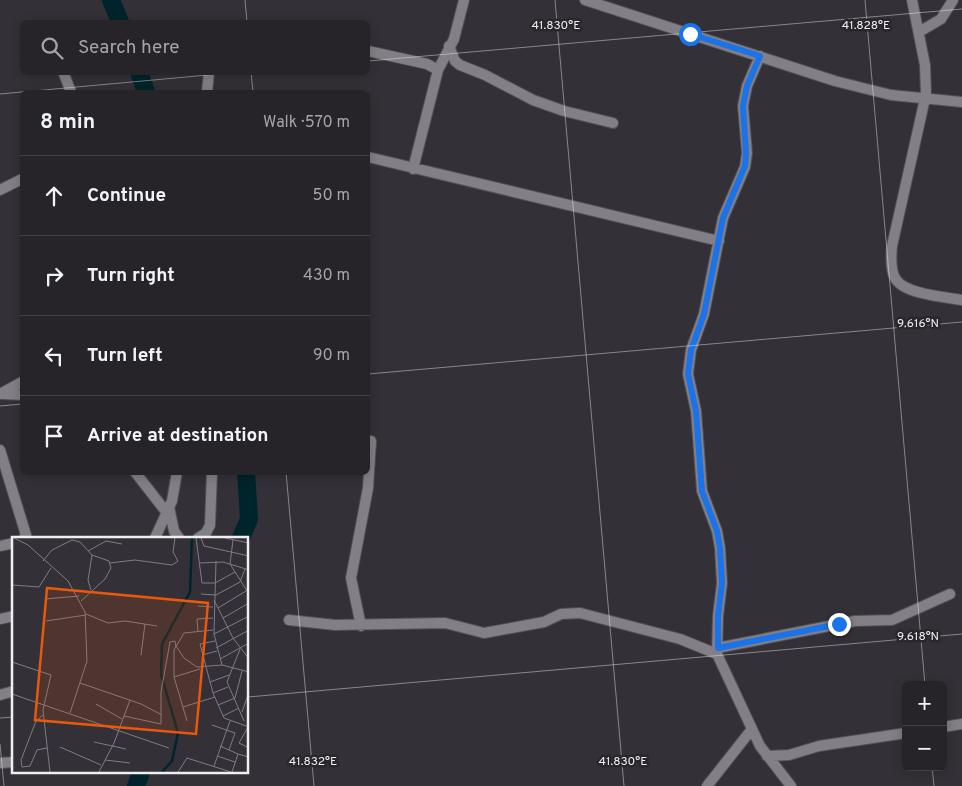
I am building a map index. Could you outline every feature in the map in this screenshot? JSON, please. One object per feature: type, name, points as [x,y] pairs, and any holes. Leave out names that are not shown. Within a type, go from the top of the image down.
[{"type":"street","points":[[413,169],[438,70],[455,36],[464,0]]},
{"type":"street","points":[[585,0],[835,81],[891,95],[962,102]]},
{"type":"street","points":[[912,0],[925,64],[925,98],[892,246],[893,270],[899,284],[910,290],[962,300]]},
{"type":"street","points":[[919,32],[941,19],[953,0]]},
{"type":"street","points":[[449,46],[455,61],[460,65],[485,75],[533,100],[564,112],[613,124]]},
{"type":"street","points":[[370,51],[427,64],[438,70]]},
{"type":"street","points":[[760,56],[747,86],[743,106],[745,166],[723,218],[704,314],[691,350],[688,374],[696,411],[702,491],[717,531],[720,548],[722,583],[718,616],[717,651],[760,746],[791,786]]},
{"type":"street","points":[[64,75],[70,90]]},
{"type":"street","points":[[207,90],[209,75]]},
{"type":"street","points":[[370,158],[719,241]]},
{"type":"street","points":[[0,190],[20,180]]},
{"type":"street","points":[[20,383],[0,394],[20,395]]},
{"type":"street","points":[[370,457],[371,441]]},
{"type":"street","points":[[0,450],[4,472],[26,535],[25,537]]},
{"type":"street","points":[[138,475],[168,509],[174,531],[178,537]]},
{"type":"street","points":[[155,537],[168,509],[177,475]]},
{"type":"street","points":[[200,537],[206,533],[210,526],[212,475]]},
{"type":"street","points":[[361,626],[351,578],[369,475]]},
{"type":"street","points":[[289,620],[361,626],[413,622],[445,623],[484,633],[544,622],[570,612],[680,639],[717,651],[847,623],[892,620],[950,594]]},
{"type":"street","points":[[947,726],[962,724]]},
{"type":"street","points":[[708,786],[752,729]]},
{"type":"street","points":[[767,756],[789,755],[819,746],[902,734]]},
{"type":"waterway","points":[[111,0],[119,20]]},
{"type":"waterway","points":[[140,75],[145,90]]},
{"type":"waterway","points":[[241,537],[249,519],[246,475]]},
{"type":"waterway","points":[[136,786],[140,774]]},
{"type":"route","points":[[690,34],[760,56],[747,86],[743,106],[745,166],[723,218],[704,314],[693,341],[688,374],[700,439],[702,491],[717,531],[720,548],[722,583],[718,616],[718,648],[839,624]]}]
